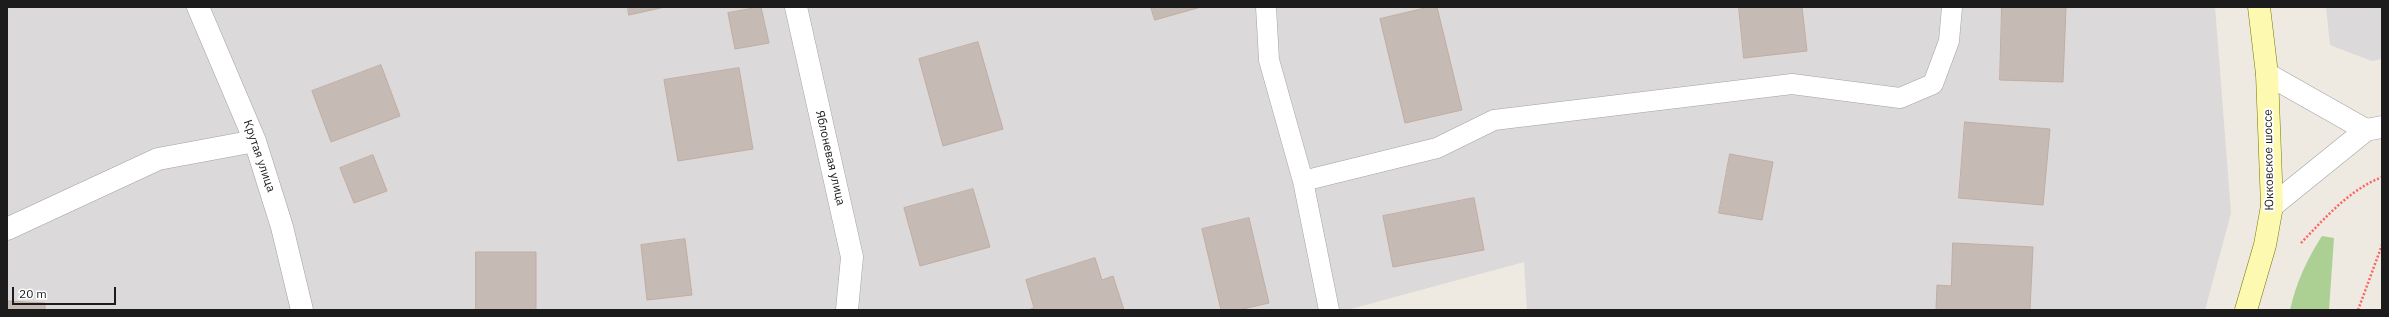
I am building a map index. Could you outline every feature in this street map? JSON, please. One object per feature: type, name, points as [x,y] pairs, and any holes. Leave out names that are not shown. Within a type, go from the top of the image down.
[{"type":"main road","name":"Юкковское шоссе","points":[[2246,310],[2265,245],[2272,206],[2267,74],[2259,7]]},
{"type":"street","name":"Крутая улица","points":[[198,7],[256,141],[282,227],[302,310]]},
{"type":"street","name":"Яблоневая улица","points":[[796,7],[852,257],[847,310]]},
{"type":"street","points":[[2267,74],[2374,129],[2272,206]]},
{"type":"street","points":[[7,229],[158,158],[256,141]]},
{"type":"lane","points":[[1266,7],[1269,60],[1303,181],[1329,310]]},
{"type":"lane","points":[[1303,181],[1437,148],[1494,120],[1792,84],[1900,98],[1933,84],[1949,40],[1952,7]]},
{"type":"path","points":[[2301,243],[2334,208],[2373,180],[2382,177]]},
{"type":"path","points":[[2358,310],[2382,245]]},
{"type":"shaded area","points":[[7,7],[2215,7],[2231,213],[2205,310],[1527,310],[1524,262],[1347,310],[7,310]]},
{"type":"shaded area","points":[[2326,7],[2382,7],[2382,59],[2372,61],[2330,45]]},
{"type":"green space","points":[[2322,236],[2334,238],[2329,310],[2290,310],[2295,290],[2312,253]]},
{"type":"building","points":[[628,7],[665,7],[629,15]]},
{"type":"building","points":[[761,7],[769,43],[735,49],[728,13]]},
{"type":"building","points":[[1151,7],[1201,7],[1155,20]]},
{"type":"building","points":[[1430,7],[1437,7],[1462,110],[1405,123],[1380,19]]},
{"type":"building","points":[[1739,7],[1802,7],[1807,51],[1744,58]]},
{"type":"building","points":[[2002,7],[2066,7],[2063,82],[2000,80]]},
{"type":"building","points":[[978,42],[1003,129],[943,146],[919,59]]},
{"type":"building","points":[[381,65],[400,116],[331,142],[312,91]]},
{"type":"building","points":[[739,68],[753,149],[678,161],[664,80]]},
{"type":"building","points":[[1965,122],[2050,129],[2043,205],[1959,198]]},
{"type":"building","points":[[1730,154],[1773,162],[1762,220],[1719,213]]},
{"type":"building","points":[[373,155],[387,191],[354,203],[340,168]]},
{"type":"building","points":[[973,189],[990,247],[920,266],[904,208]]},
{"type":"building","points":[[1474,198],[1484,250],[1393,267],[1383,216]]},
{"type":"building","points":[[1249,218],[1269,303],[1238,310],[1221,310],[1202,229]]},
{"type":"building","points":[[685,239],[692,295],[647,300],[641,245]]},
{"type":"building","points":[[1953,243],[2033,247],[2030,310],[1936,310],[1937,285],[1951,286]]},
{"type":"building","points":[[476,252],[536,252],[536,310],[476,310]]},
{"type":"building","points":[[1095,258],[1102,280],[1113,276],[1124,310],[1028,310],[1034,308],[1026,280]]},
{"type":"building","points":[[7,301],[45,303],[45,310],[7,310]]}]
